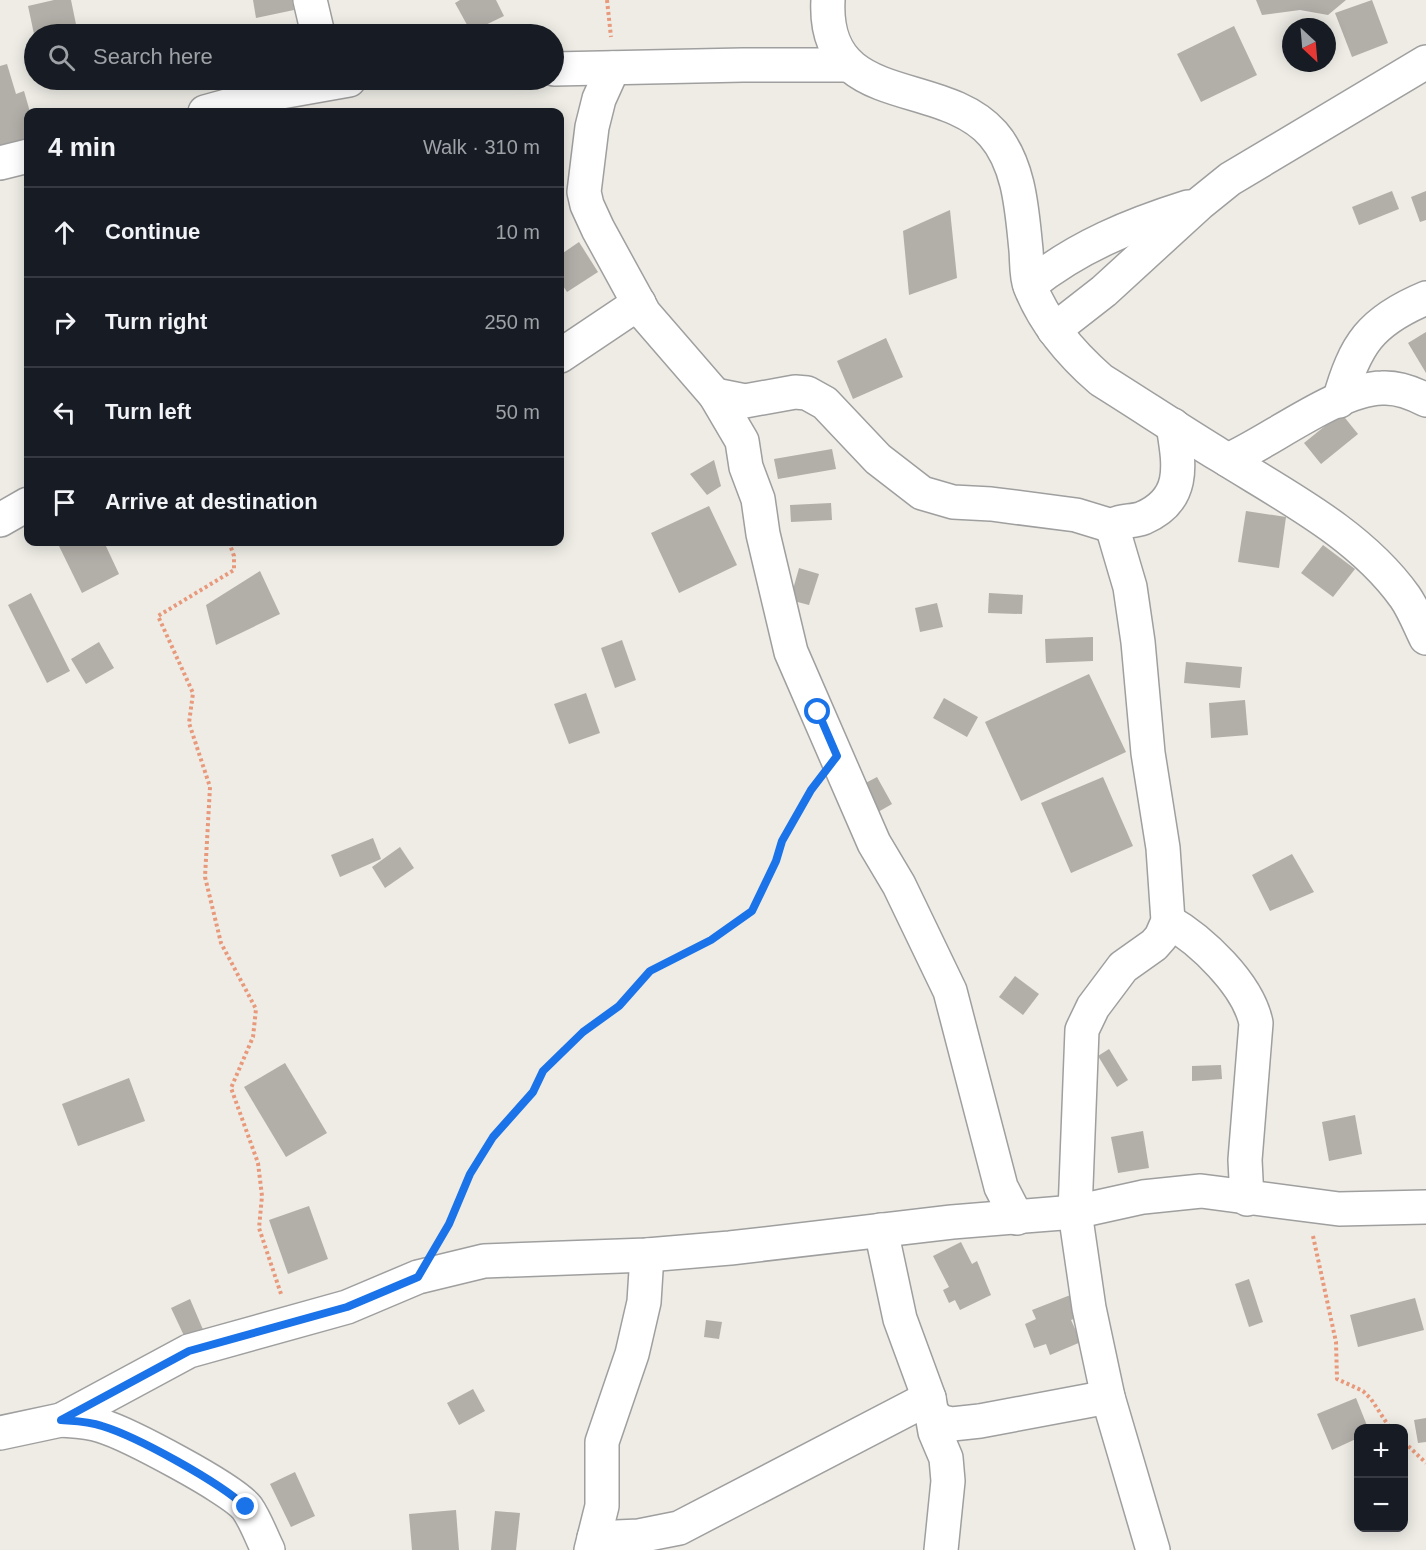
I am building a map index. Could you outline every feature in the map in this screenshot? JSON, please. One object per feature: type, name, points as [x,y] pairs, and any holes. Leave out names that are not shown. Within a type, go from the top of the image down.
[{"type":"street","points":[[310,0],[316,24]]},
{"type":"street","points":[[828,0],[827,17],[832,40],[847,65],[875,82],[955,110],[986,127],[995,137],[1007,155],[1017,186],[1030,285],[1054,330],[1080,362],[1101,380],[1283,493],[1332,527],[1370,559],[1418,605],[1426,638]]},
{"type":"street","points":[[1054,330],[1129,269],[1199,204],[1230,179],[1426,62]]},
{"type":"street","points":[[564,69],[743,64],[847,65]]},
{"type":"street","points":[[613,68],[599,99],[572,192],[598,229],[644,313],[715,396],[742,441],[746,467],[758,499],[791,652],[874,843],[899,885],[950,991],[1001,1187],[1017,1218]]},
{"type":"street","points":[[219,108],[290,90]]},
{"type":"street","points":[[0,163],[24,157]]},
{"type":"street","points":[[1030,285],[1054,266],[1115,232],[1199,204]]},
{"type":"street","points":[[1339,401],[1348,373],[1370,331],[1402,308],[1426,298]]},
{"type":"street","points":[[564,353],[639,303]]},
{"type":"street","points":[[1228,460],[1258,446],[1300,419],[1360,392],[1392,388],[1426,400]]},
{"type":"street","points":[[715,396],[745,400],[795,392],[807,393],[825,404],[878,459],[922,493],[953,502],[991,504],[1076,515],[1112,526]]},
{"type":"street","points":[[1112,526],[1115,523],[1142,518],[1156,511],[1170,496],[1177,481],[1179,467],[1173,425]]},
{"type":"street","points":[[0,520],[24,506]]},
{"type":"street","points":[[1112,526],[1130,587],[1138,642],[1148,753],[1163,848],[1168,921],[1161,937],[1154,945],[1123,967],[1093,1007],[1082,1030],[1075,1212],[1089,1308],[1108,1397],[1153,1550]]},
{"type":"street","points":[[1168,921],[1198,941],[1243,993],[1254,1010],[1256,1023],[1245,1160],[1247,1199]]},
{"type":"street","points":[[61,1420],[189,1351],[347,1307],[418,1277],[484,1261],[647,1256],[881,1230],[1075,1212],[1143,1197],[1201,1191],[1247,1199],[1339,1209],[1426,1207]]},
{"type":"street","points":[[881,1230],[900,1319],[931,1407],[935,1432],[946,1458],[948,1481],[941,1550]]},
{"type":"street","points":[[647,1256],[644,1302],[632,1354],[602,1442],[602,1506],[592,1544],[679,1528],[887,1418],[931,1407]]},
{"type":"street","points":[[931,1407],[942,1422],[952,1424],[980,1421],[1108,1397]]},
{"type":"street","points":[[0,1433],[61,1420],[87,1421],[105,1426],[143,1444],[232,1494],[246,1507],[268,1550]]},
{"type":"path","points":[[230,546],[236,565],[234,570],[158,616],[193,693],[189,723],[210,787],[205,878],[221,944],[256,1009],[253,1037],[231,1088],[258,1163],[262,1196],[259,1228],[289,1323]]},
{"type":"path","points":[[418,1277],[449,1224],[470,1174],[493,1137],[533,1092],[543,1071],[583,1032],[619,1006],[650,971],[711,940],[752,911],[776,861],[782,841],[811,790],[837,756]]},
{"type":"path","points":[[1305,1206],[1336,1342],[1336,1379],[1362,1391],[1371,1398],[1387,1424]]},
{"type":"path","points":[[1408,1446],[1426,1463]]},
{"type":"building","points":[[54,0],[71,0],[76,24],[32,24],[28,6]]},
{"type":"building","points":[[253,0],[292,0],[294,10],[256,18]]},
{"type":"building","points":[[460,0],[496,0],[504,16],[488,24],[467,24],[455,3]]},
{"type":"building","points":[[1256,0],[1346,0],[1328,15],[1300,10],[1262,15]]},
{"type":"building","points":[[1372,0],[1388,43],[1352,57],[1335,13]]},
{"type":"building","points":[[1234,26],[1257,75],[1201,102],[1177,54]]},
{"type":"building","points":[[7,64],[16,94],[24,91],[29,108],[24,108],[24,144],[0,150],[0,66]]},
{"type":"building","points":[[1392,191],[1399,209],[1359,225],[1352,207]]},
{"type":"building","points":[[1426,191],[1426,220],[1420,222],[1411,197]]},
{"type":"building","points":[[950,210],[957,278],[909,295],[903,231]]},
{"type":"building","points":[[579,242],[598,272],[567,292],[564,287],[564,252]]},
{"type":"building","points":[[1426,332],[1426,373],[1408,343]]},
{"type":"building","points":[[886,338],[903,377],[853,399],[837,361]]},
{"type":"building","points":[[1341,413],[1358,434],[1321,464],[1304,443]]},
{"type":"building","points":[[832,449],[836,469],[778,479],[774,459]]},
{"type":"building","points":[[714,460],[721,486],[707,495],[690,474]]},
{"type":"building","points":[[831,503],[832,520],[791,522],[790,505]]},
{"type":"building","points":[[709,506],[737,565],[679,593],[651,533]]},
{"type":"building","points":[[1246,511],[1286,517],[1279,568],[1238,562]]},
{"type":"building","points":[[1323,545],[1355,569],[1333,597],[1301,573]]},
{"type":"building","points":[[59,546],[106,546],[119,574],[82,593]]},
{"type":"building","points":[[799,568],[819,574],[809,605],[790,600]]},
{"type":"building","points":[[260,571],[280,614],[216,645],[206,605]]},
{"type":"building","points":[[31,593],[70,671],[47,683],[8,605]]},
{"type":"building","points":[[989,593],[1023,595],[1022,614],[988,613]]},
{"type":"building","points":[[937,603],[943,627],[920,632],[915,608]]},
{"type":"building","points":[[1093,637],[1093,661],[1046,663],[1045,639]]},
{"type":"building","points":[[622,640],[636,680],[615,688],[601,648]]},
{"type":"building","points":[[99,642],[114,668],[86,684],[71,659]]},
{"type":"building","points":[[1186,662],[1242,667],[1240,688],[1184,683]]},
{"type":"building","points":[[1089,674],[1126,752],[1021,801],[985,722]]},
{"type":"building","points":[[586,693],[600,733],[569,744],[554,704]]},
{"type":"building","points":[[944,698],[978,717],[967,737],[933,718]]},
{"type":"building","points":[[1245,700],[1248,735],[1211,738],[1209,703]]},
{"type":"building","points":[[877,777],[892,804],[871,816],[856,788]]},
{"type":"building","points":[[1103,777],[1133,846],[1071,873],[1041,803]]},
{"type":"building","points":[[373,838],[381,859],[340,877],[331,855]]},
{"type":"building","points":[[400,847],[414,868],[385,888],[372,867]]},
{"type":"building","points":[[1292,854],[1314,892],[1270,911],[1252,875]]},
{"type":"building","points":[[1015,976],[1039,994],[1023,1015],[999,997]]},
{"type":"building","points":[[1109,1049],[1128,1080],[1117,1087],[1098,1056]]},
{"type":"building","points":[[285,1063],[327,1133],[286,1157],[244,1087]]},
{"type":"building","points":[[1221,1065],[1222,1079],[1192,1081],[1192,1066]]},
{"type":"building","points":[[129,1078],[145,1121],[78,1146],[62,1104]]},
{"type":"building","points":[[1355,1115],[1362,1154],[1329,1161],[1322,1122]]},
{"type":"building","points":[[1143,1131],[1149,1168],[1118,1173],[1111,1137]]},
{"type":"building","points":[[309,1206],[328,1259],[288,1274],[269,1220]]},
{"type":"building","points":[[961,1242],[972,1264],[977,1261],[991,1295],[960,1310],[955,1300],[949,1303],[943,1290],[949,1287],[933,1256]]},
{"type":"building","points":[[1249,1279],[1263,1322],[1249,1327],[1235,1284]]},
{"type":"building","points":[[1073,1294],[1082,1316],[1071,1320],[1081,1342],[1050,1355],[1046,1344],[1034,1348],[1025,1324],[1036,1319],[1032,1310]]},
{"type":"building","points":[[1415,1298],[1424,1330],[1358,1347],[1350,1315]]},
{"type":"building","points":[[190,1299],[204,1332],[186,1340],[171,1308]]},
{"type":"building","points":[[706,1320],[722,1322],[719,1339],[704,1337]]},
{"type":"building","points":[[473,1389],[485,1411],[459,1425],[447,1403]]},
{"type":"building","points":[[1356,1398],[1366,1424],[1354,1424],[1354,1440],[1332,1450],[1317,1414]]},
{"type":"building","points":[[1426,1418],[1426,1442],[1418,1443],[1414,1420]]},
{"type":"building","points":[[295,1472],[315,1516],[291,1527],[270,1484]]},
{"type":"building","points":[[456,1510],[459,1550],[412,1550],[409,1514]]},
{"type":"building","points":[[495,1511],[520,1513],[516,1550],[491,1550]]},
{"type":"route","points":[[246,1507],[232,1494],[143,1444],[105,1426],[87,1421],[61,1420],[189,1351],[347,1307],[418,1277],[449,1224],[470,1174],[493,1137],[533,1092],[543,1071],[563,1049],[619,1006],[650,971],[711,940],[752,911],[776,861],[782,841],[811,790],[837,756],[818,712]]}]
